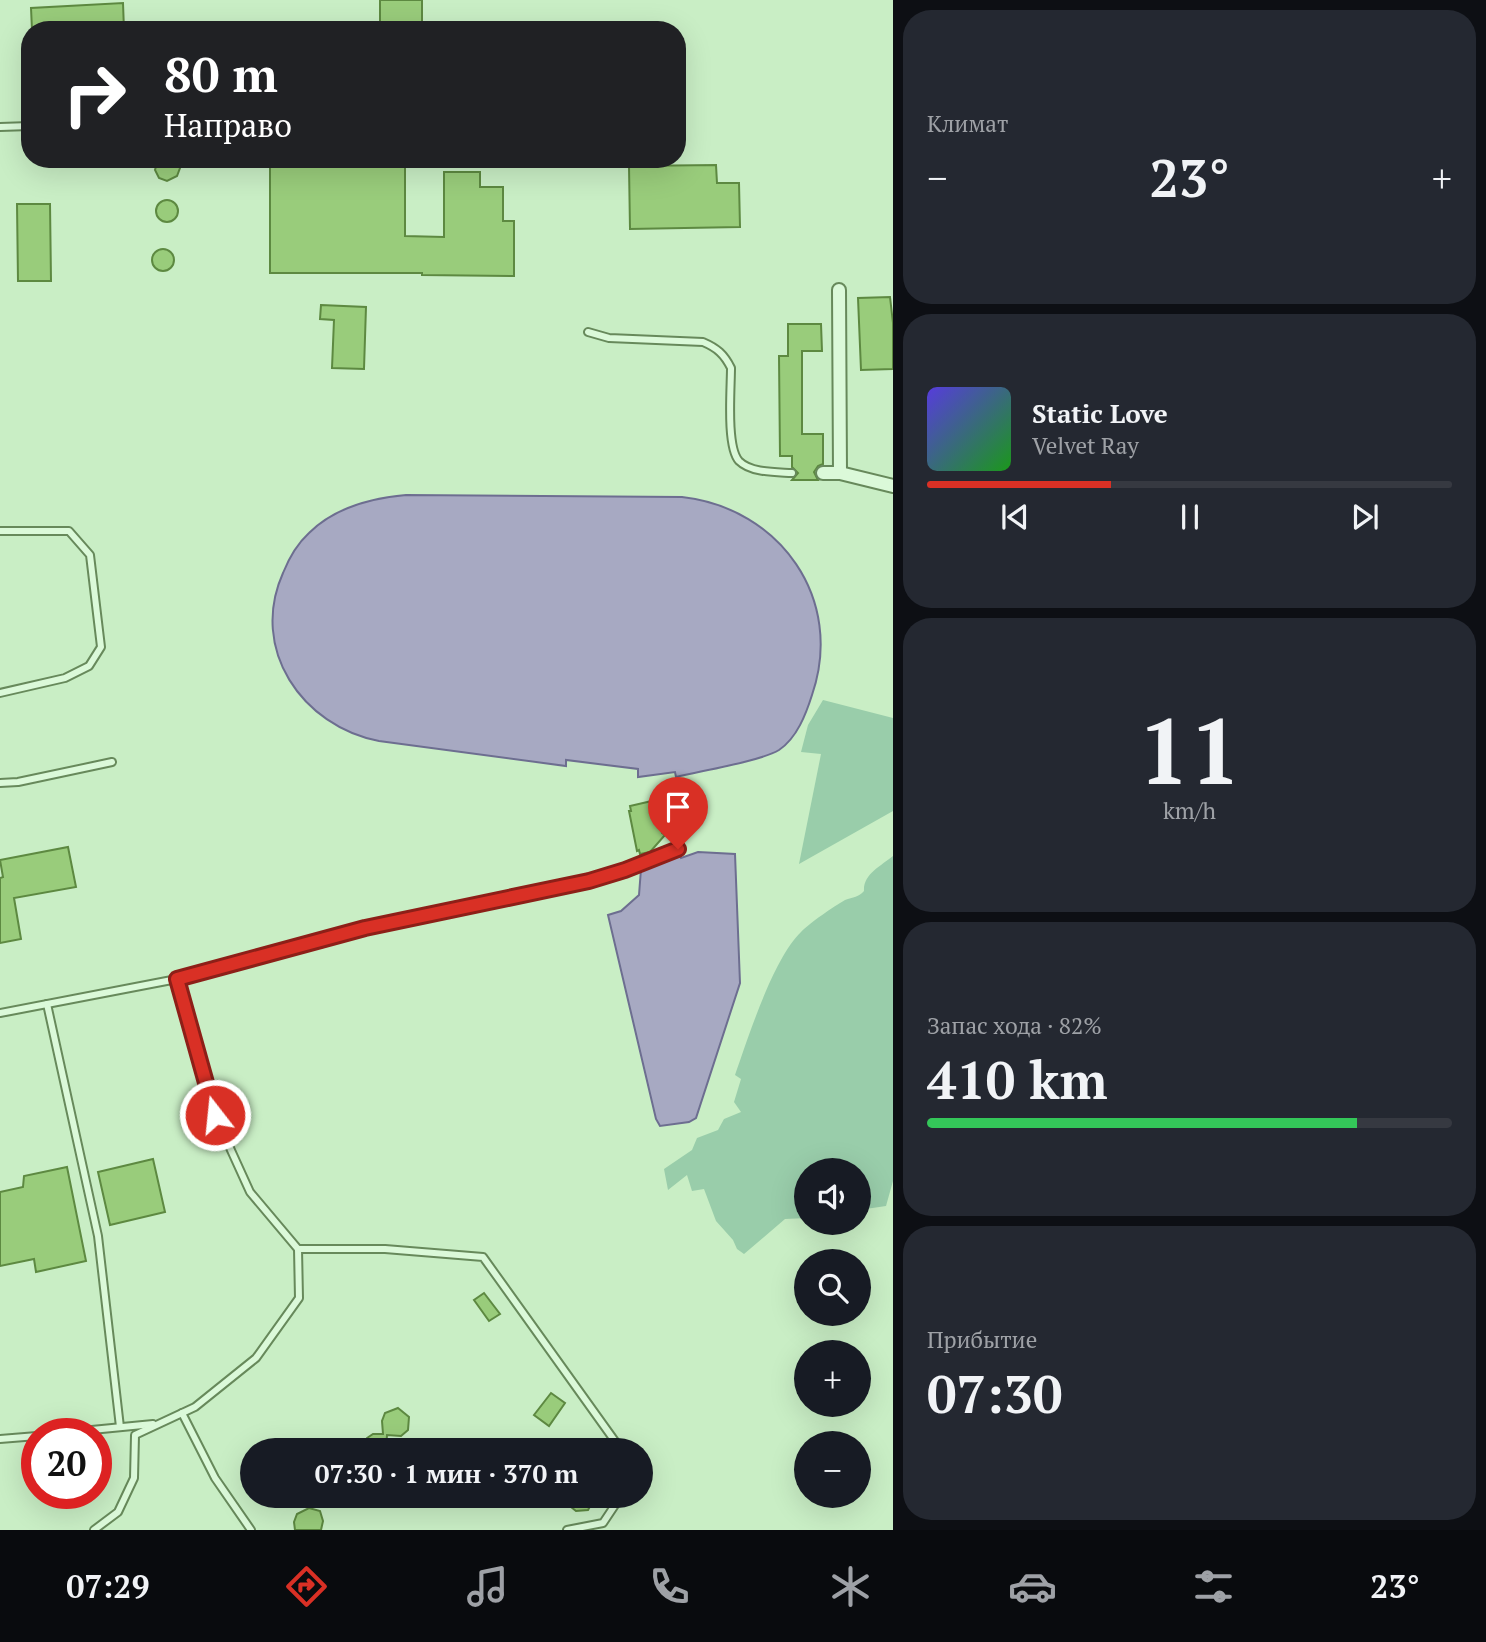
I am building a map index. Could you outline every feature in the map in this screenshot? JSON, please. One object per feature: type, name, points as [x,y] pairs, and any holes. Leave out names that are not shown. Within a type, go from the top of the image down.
[{"type":"street","points":[[839,290],[840,473]]},
{"type":"street","points":[[823,473],[840,473],[893,486]]},
{"type":"lane","points":[[0,127],[21,126]]},
{"type":"lane","points":[[589,332],[608,338],[703,342],[716,348],[731,368],[732,445],[738,460],[750,468],[792,473]]},
{"type":"lane","points":[[0,531],[69,531],[90,555],[100,647],[89,666],[65,678],[0,693]]},
{"type":"lane","points":[[0,783],[18,782],[112,762]]},
{"type":"lane","points":[[0,1013],[177,979],[365,928],[589,881],[678,849]]},
{"type":"lane","points":[[94,1530],[118,1512],[134,1478],[135,1435],[195,1407],[256,1358],[299,1298],[298,1249],[250,1192],[215,1115],[177,979]]},
{"type":"lane","points":[[47,1004],[98,1236],[120,1427]]},
{"type":"lane","points":[[298,1249],[385,1250],[483,1257],[613,1438]]},
{"type":"lane","points":[[182,1413],[215,1478],[251,1530]]},
{"type":"lane","points":[[112,1428],[160,1423]]},
{"type":"lane","points":[[0,1440],[21,1438]]},
{"type":"lane","points":[[567,1530],[603,1523],[613,1508]]},
{"type":"green space","points":[[823,700],[893,718],[893,811],[799,864],[821,754],[801,752],[808,725]]},
{"type":"green space","points":[[893,856],[893,1181],[886,1206],[871,1208],[871,1158],[794,1158],[794,1219],[785,1219],[744,1254],[737,1249],[733,1240],[716,1221],[704,1189],[692,1191],[687,1175],[668,1190],[664,1169],[692,1150],[697,1138],[718,1130],[724,1119],[741,1112],[734,1102],[741,1079],[735,1075],[762,1000],[781,961],[801,932],[845,900],[862,893],[866,880]]},
{"type":"water","points":[[406,495],[682,497],[717,505],[748,519],[775,539],[796,564],[811,593],[819,625],[820,659],[810,702],[796,732],[779,750],[759,758],[676,777],[675,772],[638,777],[638,769],[566,760],[566,766],[379,741],[351,733],[327,719],[306,701],[289,680],[278,656],[273,629],[274,601],[283,573],[301,542],[330,517],[367,502]]},
{"type":"water","points":[[698,852],[735,854],[740,983],[696,1118],[689,1122],[660,1126],[656,1119],[608,915],[621,911],[639,895],[641,869],[679,853],[681,858]]},
{"type":"building","points":[[380,0],[422,0],[422,21],[380,21]]},
{"type":"building","points":[[123,3],[124,21],[32,21],[31,8]]},
{"type":"building","points":[[686,165],[716,165],[717,183],[739,183],[740,227],[630,229],[629,168],[686,168]]},
{"type":"building","points":[[180,168],[177,176],[167,181],[159,178],[155,170]]},
{"type":"building","points":[[270,168],[405,168],[405,236],[444,237],[444,172],[480,172],[480,187],[503,187],[503,221],[514,221],[514,276],[270,273]]},
{"type":"building","points":[[167,200],[175,203],[178,211],[175,219],[167,222],[159,219],[156,211],[159,203]]},
{"type":"building","points":[[17,204],[50,204],[51,281],[18,281]]},
{"type":"building","points":[[163,249],[171,252],[174,260],[171,268],[163,271],[155,268],[152,260],[155,252]]},
{"type":"building","points":[[890,297],[893,369],[861,370],[858,298]]},
{"type":"building","points":[[321,305],[366,307],[364,369],[332,368],[334,320],[320,319]]},
{"type":"building","points":[[788,324],[821,324],[822,351],[802,351],[802,434],[823,434],[823,464],[814,472],[818,480],[792,480],[798,473],[792,467],[792,456],[780,456],[779,356],[788,356]]},
{"type":"building","points":[[656,800],[662,833],[665,835],[650,852],[640,854],[639,850],[637,851],[630,806]]},
{"type":"building","points":[[68,847],[76,887],[14,898],[21,939],[0,943],[0,878],[3,877],[0,860]]},
{"type":"building","points":[[153,1159],[165,1212],[110,1225],[98,1172]]},
{"type":"building","points":[[67,1167],[86,1261],[36,1272],[34,1259],[0,1266],[0,1192],[23,1187],[24,1176]]},
{"type":"building","points":[[484,1293],[500,1314],[489,1321],[474,1300]]},
{"type":"building","points":[[551,1393],[565,1403],[549,1426],[534,1415]]},
{"type":"building","points":[[398,1408],[409,1417],[408,1430],[401,1436],[367,1438],[373,1434],[383,1434],[382,1421],[385,1413]]},
{"type":"building","points":[[309,1508],[320,1511],[323,1521],[321,1530],[295,1530],[297,1514]]},
{"type":"building","points":[[572,1508],[589,1508],[588,1510],[576,1511]]},
{"type":"route","points":[[215,1115],[177,979],[365,928],[589,881],[678,849]]}]
